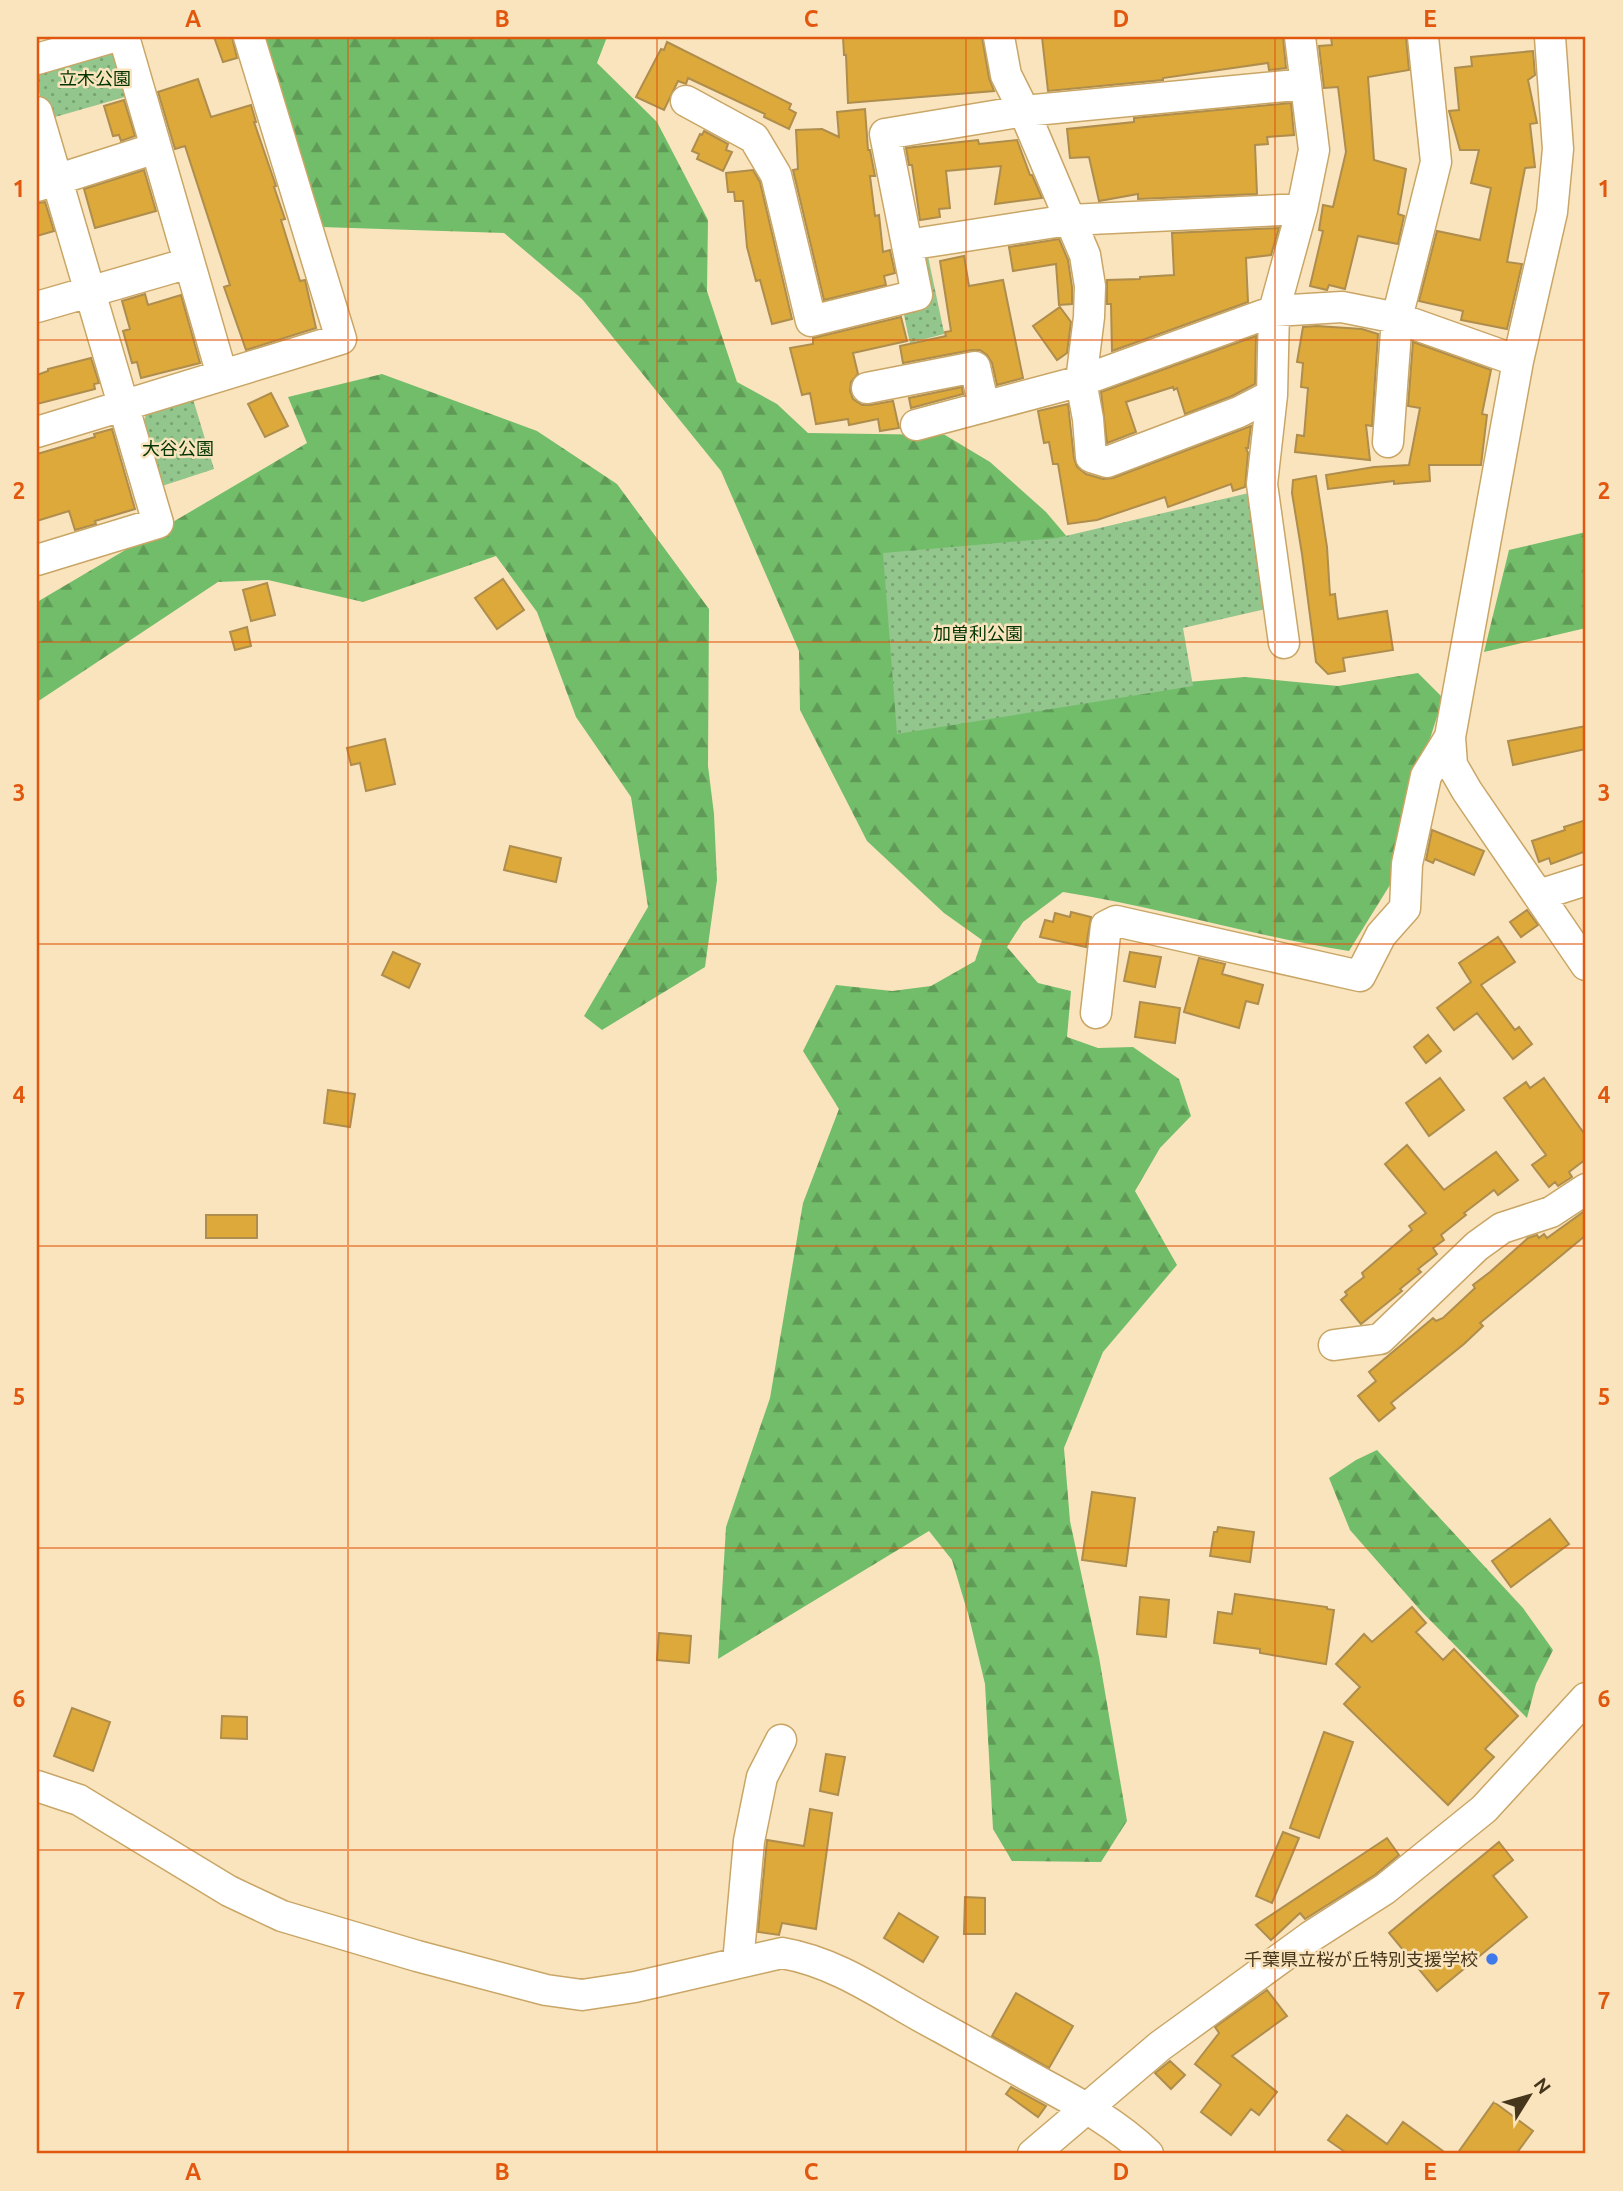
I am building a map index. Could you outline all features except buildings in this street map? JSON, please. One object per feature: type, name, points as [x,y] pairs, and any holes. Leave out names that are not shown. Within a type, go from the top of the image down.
[{"type":"street","points":[[37,59],[113,37]]},
{"type":"street","points":[[124,37],[222,375]]},
{"type":"street","points":[[37,432],[341,340],[249,37]]},
{"type":"street","points":[[999,37],[1006,75],[1085,255],[1090,286],[1081,380],[1091,457],[1107,462],[1240,412],[1272,396]]},
{"type":"street","points":[[1284,643],[1262,484],[1272,396],[1274,311],[1302,209],[1314,150],[1300,37]]},
{"type":"street","points":[[1388,442],[1397,318],[1436,162],[1423,37]]},
{"type":"street","points":[[1550,37],[1558,149],[1552,212],[1518,361],[1450,737],[1452,765],[1586,965]]},
{"type":"street","points":[[686,101],[754,138],[776,176],[811,321],[917,295],[885,134],[1024,111],[1306,84]]},
{"type":"street","points":[[37,112],[47,183],[90,292],[158,523],[37,560]]},
{"type":"street","points":[[47,183],[156,148]]},
{"type":"street","points":[[907,245],[1069,220],[1302,209]]},
{"type":"street","points":[[37,307],[189,263]]},
{"type":"street","points":[[916,425],[1081,380],[1274,311],[1342,307],[1397,318],[1518,361]]},
{"type":"street","points":[[867,388],[975,367],[984,407]]},
{"type":"street","points":[[1096,1013],[1106,926],[1116,921],[1360,976],[1381,935],[1405,908],[1407,864],[1426,776],[1450,737]]},
{"type":"street","points":[[1539,895],[1586,880]]},
{"type":"street","points":[[1334,1345],[1380,1339],[1477,1246],[1502,1228],[1551,1212],[1586,1189]]},
{"type":"street","points":[[1033,2154],[1160,2046],[1310,1937],[1385,1889],[1484,1809],[1586,1698]]},
{"type":"street","points":[[738,1963],[749,1841],[762,1777],[782,1740]]},
{"type":"street","points":[[37,1786],[79,1800],[229,1891],[282,1916],[546,1990],[582,1995],[643,1985],[782,1953],[804,1957],[869,1985],[1087,2108],[1115,2126],[1148,2154]]},
{"type":"green space","points":[[264,37],[607,37],[597,63],[657,122],[708,220],[707,291],[737,382],[777,404],[808,433],[945,435],[990,462],[1046,512],[1074,545],[1130,687],[1245,677],[1338,686],[1418,673],[1443,698],[1421,767],[1398,872],[1349,951],[1063,892],[1023,922],[1007,947],[1038,983],[1071,991],[1067,1037],[1098,1048],[1133,1047],[1179,1079],[1191,1116],[1160,1148],[1135,1191],[1177,1265],[1103,1352],[1064,1448],[1070,1521],[1099,1657],[1127,1821],[1101,1862],[1012,1861],[993,1829],[985,1684],[952,1560],[929,1531],[718,1659],[726,1527],[770,1398],[803,1203],[839,1109],[803,1051],[836,985],[892,991],[931,986],[975,961],[982,940],[944,913],[867,841],[800,710],[799,651],[721,471],[582,299],[504,233],[321,227]]},
{"type":"green space","name":"立木公園","points":[[108,46],[121,55],[132,95],[48,119],[38,85],[42,65]]},
{"type":"green space","points":[[926,247],[945,337],[944,334],[910,343],[902,306],[913,255]]},
{"type":"green space","points":[[382,374],[537,431],[617,484],[709,609],[708,766],[714,814],[717,880],[705,967],[602,1030],[584,1016],[648,907],[631,797],[576,717],[537,612],[496,556],[363,602],[268,580],[218,582],[37,702],[37,602],[307,443],[288,397]]},
{"type":"green space","name":"大谷公園","points":[[193,399],[214,469],[159,487],[141,427],[147,413]]},
{"type":"green space","name":"加曽利公園","points":[[1253,492],[1270,608],[1183,628],[1193,686],[897,734],[883,553],[1057,538]]},
{"type":"green space","points":[[1586,532],[1586,628],[1484,652],[1509,550]]},
{"type":"green space","points":[[1377,1450],[1523,1608],[1553,1650],[1536,1684],[1527,1718],[1421,1611],[1350,1530],[1329,1478]]},
{"type":"place","name":"千葉県立桜が丘特別支援学校","points":[[1492,1959]]}]
